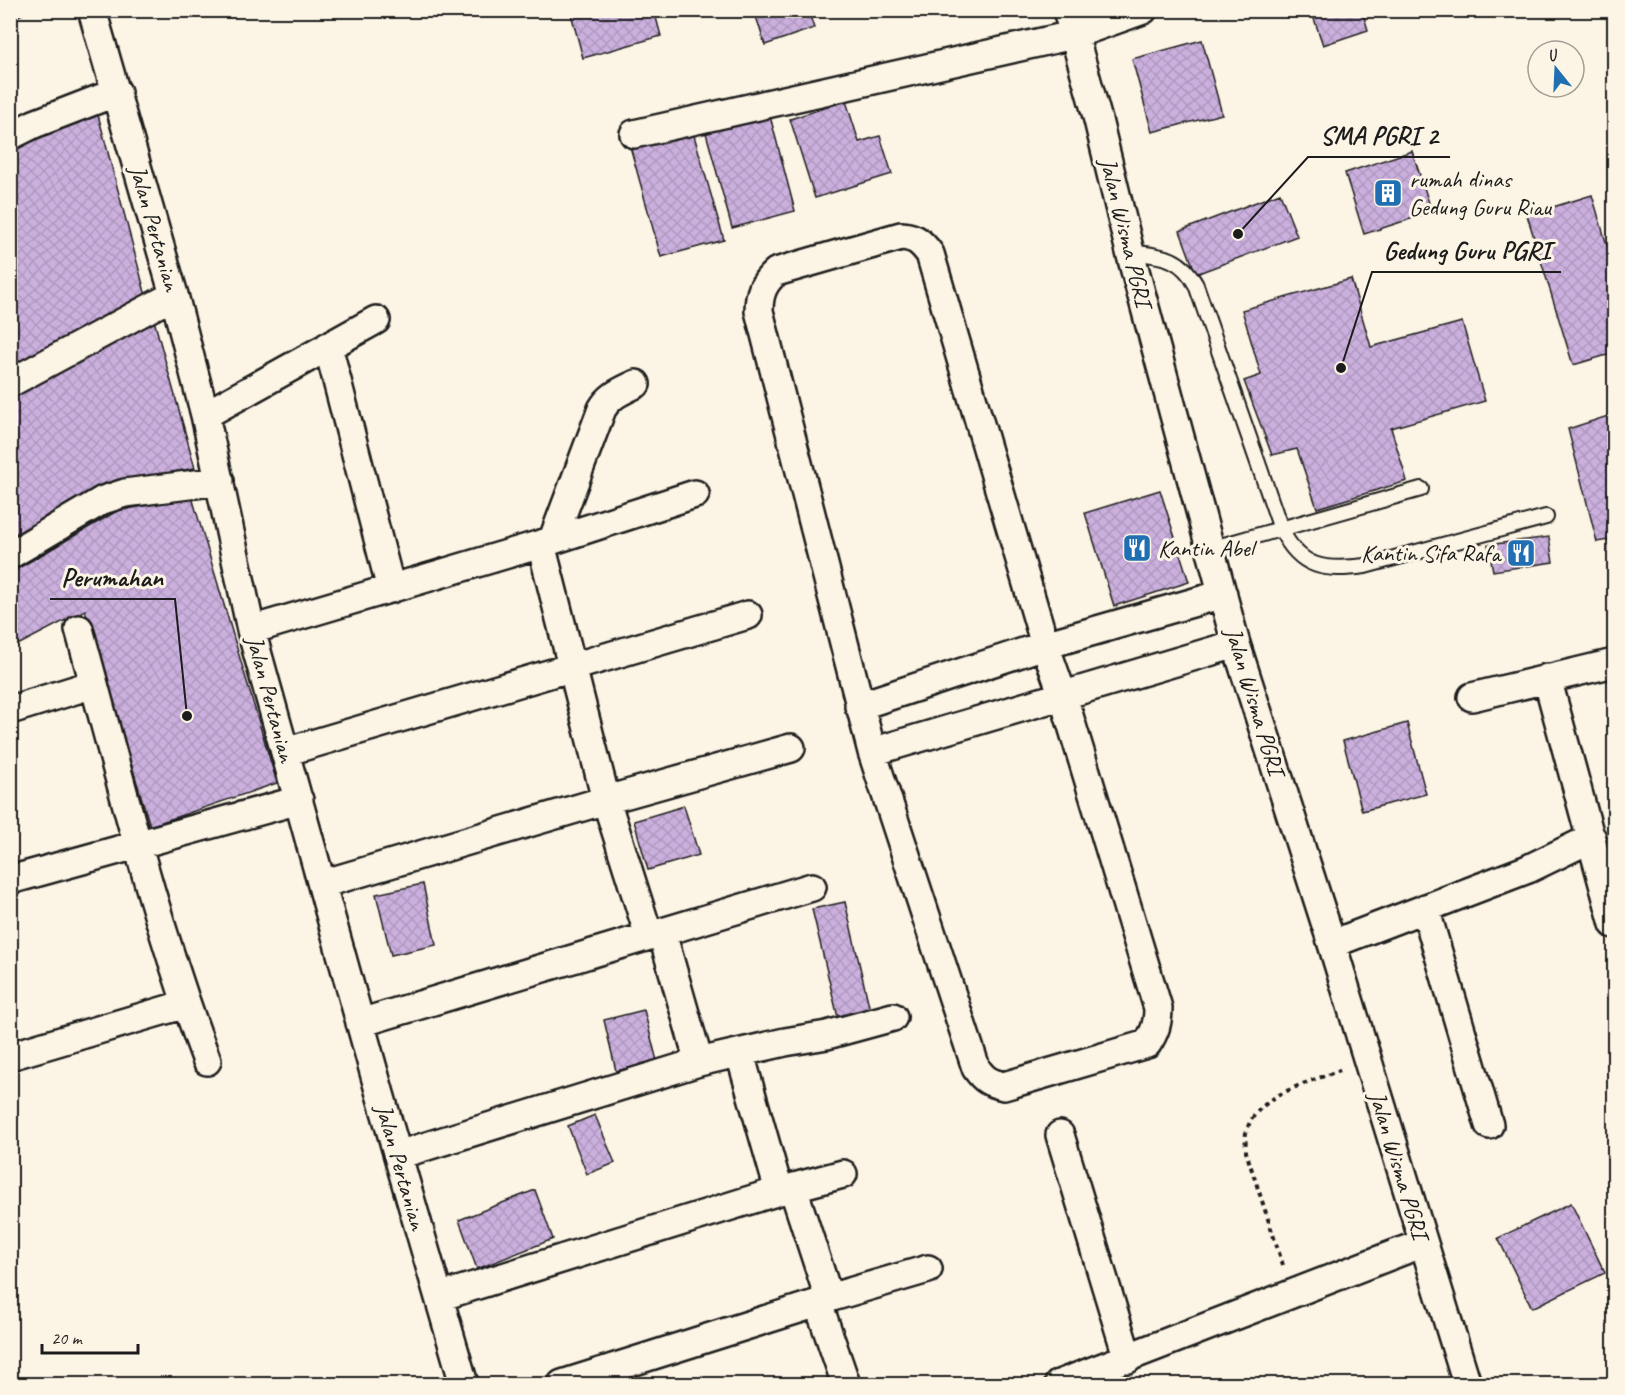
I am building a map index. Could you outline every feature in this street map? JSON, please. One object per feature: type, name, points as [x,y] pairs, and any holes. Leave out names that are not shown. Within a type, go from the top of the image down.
[{"type":"street","name":"Jalan Pertanian","points":[[92,10],[117,92],[206,415],[252,630],[285,752],[464,1384]]},
{"type":"street","points":[[634,134],[1070,23],[1143,10]]},
{"type":"street","name":"Jalan Wisma PGRI","points":[[1070,23],[1098,120],[1130,252],[1236,644],[1332,944],[1467,1384]]},
{"type":"street","points":[[10,136],[34,124],[117,92]]},
{"type":"street","points":[[901,236],[913,237],[922,242],[930,254],[1045,645],[1063,696],[1158,1008],[1158,1021],[1155,1032],[1147,1044],[1004,1086],[991,1084],[976,1068],[872,753],[759,311],[762,288],[776,272],[901,236]]},
{"type":"street","points":[[10,383],[174,295]]},
{"type":"street","points":[[206,415],[376,320]]},
{"type":"street","points":[[328,346],[391,589]]},
{"type":"street","points":[[636,384],[606,401],[547,542],[606,800],[699,1062]]},
{"type":"street","points":[[10,555],[116,496],[220,481]]},
{"type":"street","points":[[252,630],[547,542],[695,494]]},
{"type":"street","points":[[859,706],[1045,645],[1223,594]]},
{"type":"street","points":[[285,752],[747,615]]},
{"type":"street","points":[[79,629],[138,845],[186,1004],[207,1061]]},
{"type":"street","points":[[872,753],[1236,644]]},
{"type":"street","points":[[1472,697],[1614,663]]},
{"type":"street","points":[[1547,678],[1614,924]]},
{"type":"street","points":[[10,710],[94,684]]},
{"type":"street","points":[[322,884],[791,748]]},
{"type":"street","points":[[10,880],[299,800]]},
{"type":"street","points":[[1332,944],[1528,869],[1592,838]]},
{"type":"street","points":[[360,1023],[812,887]]},
{"type":"street","points":[[1425,908],[1489,1125]]},
{"type":"street","points":[[10,1056],[186,1004]]},
{"type":"street","points":[[398,1155],[699,1062],[785,1042],[827,1035],[893,1017]]},
{"type":"street","points":[[740,1054],[824,1301],[846,1384]]},
{"type":"street","points":[[1060,1135],[1128,1359]]},
{"type":"street","points":[[439,1297],[786,1189],[843,1174]]},
{"type":"street","points":[[1067,1383],[1423,1244]]},
{"type":"street","points":[[562,1384],[927,1269]]},
{"type":"lane","points":[[1130,252],[1164,256],[1174,260],[1190,274],[1196,285],[1281,529],[1288,544],[1298,555],[1321,567],[1339,569],[1365,566],[1546,517]]},
{"type":"lane","points":[[1210,549],[1421,489]]},
{"type":"path","points":[[1293,1295],[1246,1152],[1246,1134],[1253,1116],[1268,1100],[1367,1059]]},
{"type":"building","points":[[10,10],[29,10],[10,21]]},
{"type":"building","points":[[570,10],[654,10],[661,36],[583,58]]},
{"type":"building","points":[[754,10],[808,10],[814,28],[765,45]]},
{"type":"building","points":[[1311,10],[1362,10],[1368,30],[1323,45]]},
{"type":"building","points":[[1202,40],[1222,114],[1152,132],[1132,59]]},
{"type":"building","points":[[846,101],[859,142],[880,136],[892,174],[815,198],[790,119]]},
{"type":"building","points":[[97,111],[146,296],[10,370],[10,144]]},
{"type":"building","points":[[770,116],[795,211],[732,228],[706,133]]},
{"type":"building","points":[[693,132],[724,240],[661,257],[631,150]]},
{"type":"building","name":"rumah dinas Gedung Guru Riau","points":[[1412,151],[1432,212],[1364,234],[1345,173]]},
{"type":"building","points":[[1280,193],[1297,236],[1196,274],[1180,231]]},
{"type":"building","points":[[1592,195],[1614,269],[1614,353],[1573,365],[1527,215]]},
{"type":"building","points":[[1351,279],[1371,347],[1462,322],[1485,401],[1391,428],[1407,481],[1317,508],[1297,449],[1272,455],[1244,381],[1261,375],[1242,310]]},
{"type":"building","points":[[152,313],[195,468],[107,484],[10,542],[10,393]]},
{"type":"building","points":[[1614,414],[1614,539],[1597,542],[1568,429]]},
{"type":"building","name":"Kantin Abel","points":[[1160,490],[1189,582],[1114,606],[1085,513]]},
{"type":"building","points":[[192,497],[277,783],[150,826],[85,610],[10,649],[10,573],[117,511]]},
{"type":"building","name":"Kantin Sifa Rafa","points":[[1549,537],[1553,562],[1493,571],[1488,545]]},
{"type":"building","points":[[1407,723],[1426,794],[1362,811],[1343,741]]},
{"type":"building","points":[[684,806],[699,855],[648,870],[634,821]]},
{"type":"building","points":[[423,884],[436,945],[391,955],[376,894]]},
{"type":"building","points":[[845,902],[872,1019],[840,1026],[812,909]]},
{"type":"building","points":[[644,1010],[657,1061],[616,1071],[604,1020]]},
{"type":"building","points":[[595,1115],[615,1163],[587,1174],[568,1126]]},
{"type":"building","points":[[535,1190],[553,1239],[477,1269],[459,1220]]},
{"type":"building","points":[[1571,1203],[1605,1273],[1532,1308],[1498,1238]]},
{"type":"place","name":"rumah dinas Gedung Guru Riau","points":[[1388,193]]},
{"type":"place","name":"SMA PGRI 2","points":[[1238,234]]},
{"type":"place","name":"Gedung Guru PGRI","points":[[1341,368]]},
{"type":"place","name":"Kantin Abel","points":[[1137,548]]},
{"type":"place","name":"Kantin Sifa Rafa","points":[[1521,553]]},
{"type":"place","name":"Perumahan","points":[[187,716]]}]
